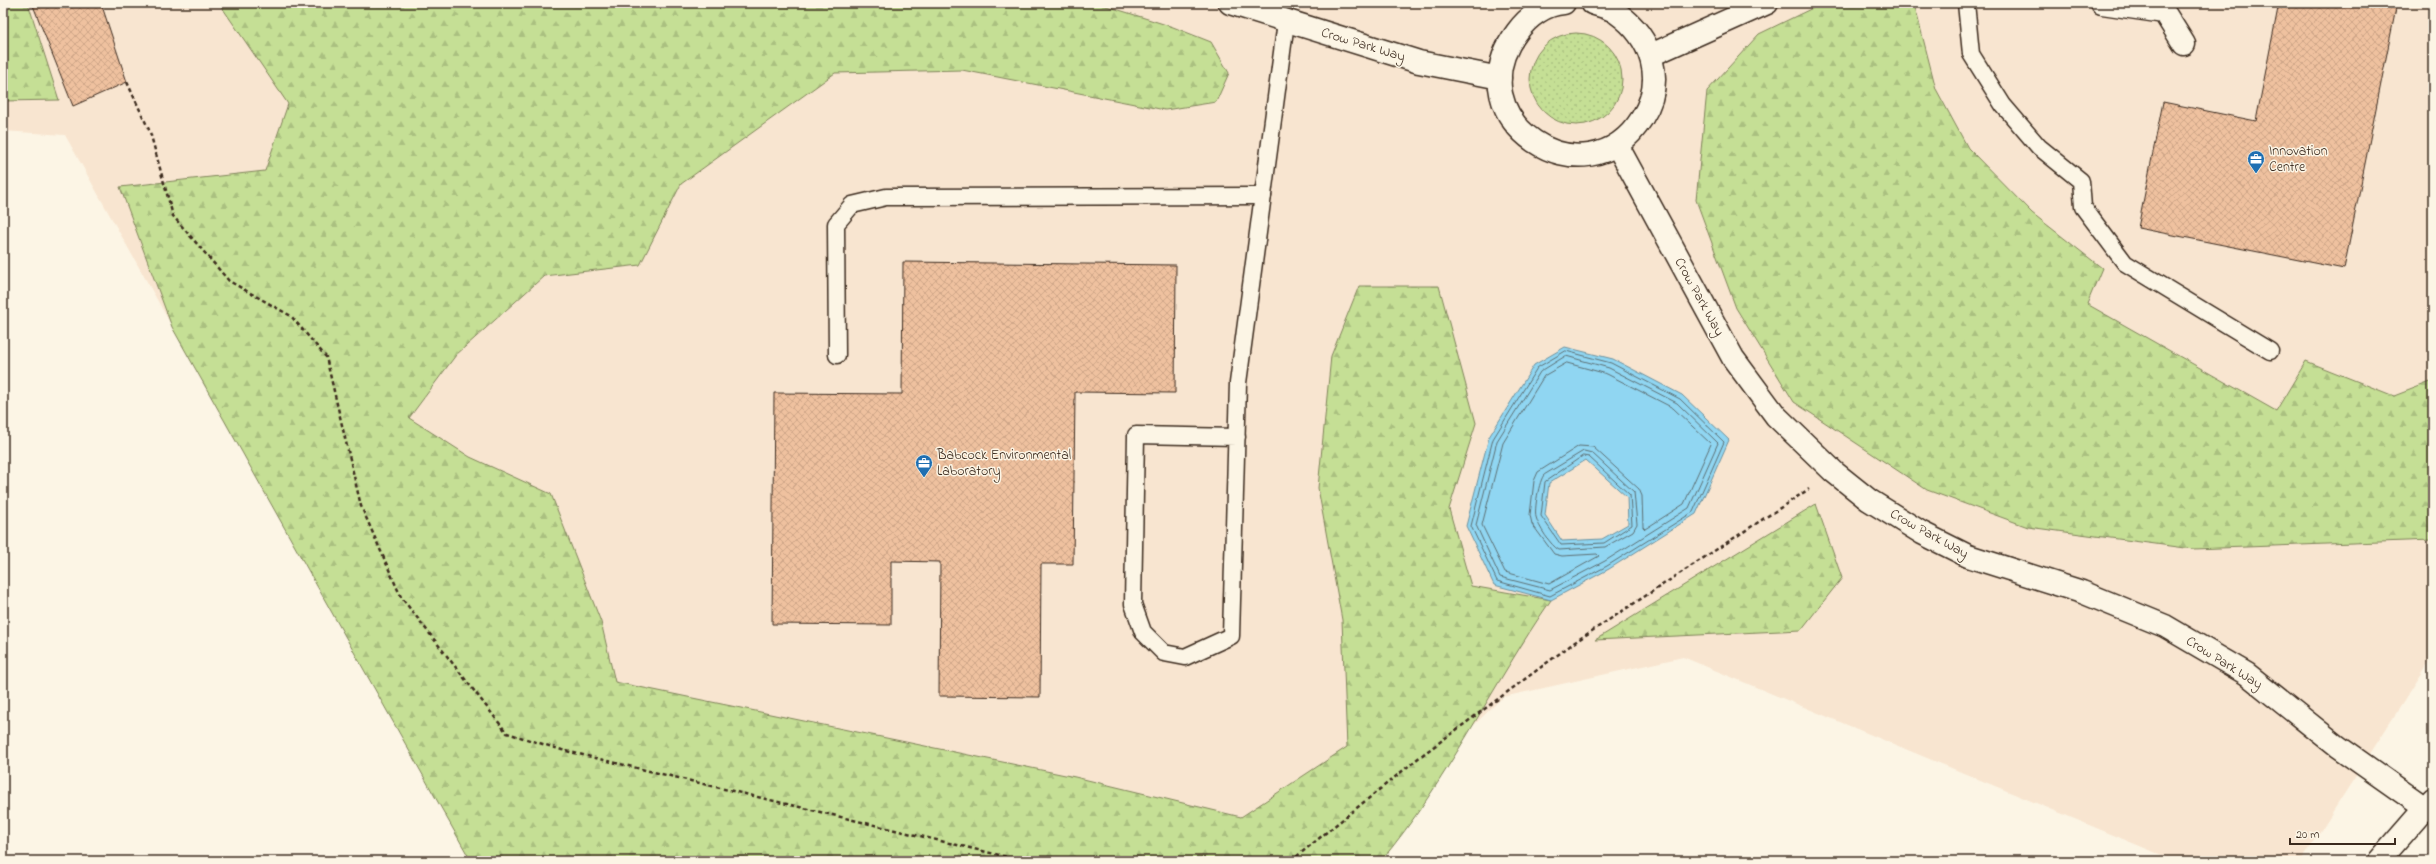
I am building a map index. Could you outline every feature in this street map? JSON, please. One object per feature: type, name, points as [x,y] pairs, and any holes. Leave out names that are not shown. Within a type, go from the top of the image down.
[{"type":"main road","name":"Crow Park Way","points":[[1230,3],[1286,22],[1419,62],[1500,78]]},
{"type":"main road","points":[[1564,3],[1554,4],[1526,20],[1506,46],[1500,78],[1503,101],[1513,122],[1529,139],[1549,151],[1572,156],[1596,154],[1617,145],[1636,129],[1649,108],[1654,84],[1651,55],[1639,32],[1616,12],[1592,3]]},
{"type":"main road","points":[[1651,55],[1767,3]]},
{"type":"main road","points":[[2102,3],[2164,12],[2184,44]]},
{"type":"main road","name":"Crow Park Way","points":[[1617,145],[1733,358],[1776,416],[1834,472],[1869,500],[1922,534],[1968,556],[2082,592],[2172,630],[2247,674],[2337,746],[2430,806]]},
{"type":"main road","points":[[2379,861],[2430,806]]},
{"type":"lane","points":[[1966,3],[1971,54],[2003,105],[2039,147],[2081,181],[2083,207],[2125,263],[2270,351]]},
{"type":"lane","points":[[1237,437],[1136,435],[1133,604],[1143,632],[1164,653],[1185,657],[1231,636],[1237,437],[1238,383],[1286,22]]},
{"type":"lane","points":[[838,355],[836,224],[852,205],[886,197],[1263,196]]},
{"type":"path","points":[[127,82],[150,132],[173,216],[229,281],[291,316],[326,357],[361,506],[401,597],[507,732],[562,750],[1024,861]]},
{"type":"path","points":[[1291,861],[1421,756],[1575,642],[1834,472]]},
{"type":"shaded area","points":[[3,3],[2433,3],[2433,656],[2301,861],[2176,861],[1683,657],[1503,697],[1333,861],[471,861],[65,135],[3,131]]},
{"type":"green space","points":[[3,3],[28,3],[59,100],[3,101]]},
{"type":"green space","points":[[219,3],[1097,3],[1173,27],[1211,42],[1229,73],[1216,102],[1165,110],[962,70],[835,73],[681,184],[640,265],[544,276],[456,355],[409,418],[470,457],[551,494],[601,622],[615,682],[1075,777],[1241,817],[1347,747],[1342,620],[1318,488],[1331,356],[1359,286],[1439,286],[1476,423],[1449,509],[1471,586],[1551,600],[1529,632],[1427,799],[1405,831],[1381,861],[471,861],[172,327],[120,187],[265,171],[288,104]]},
{"type":"green space","points":[[1823,3],[1914,3],[1936,89],[1968,148],[2032,213],[2102,268],[2087,304],[2276,411],[2306,361],[2394,396],[2433,381],[2433,540],[2193,549],[2028,527],[1927,490],[1794,402],[1736,308],[1696,200],[1707,91],[1759,34]]},
{"type":"green space","points":[[1576,33],[1594,36],[1609,46],[1619,61],[1622,79],[1619,97],[1609,112],[1594,122],[1576,125],[1558,122],[1543,112],[1533,97],[1530,79],[1533,61],[1543,46],[1558,36]]},
{"type":"green space","points":[[1816,504],[1842,578],[1801,630],[1595,640]]},
{"type":"water","points":[[1565,347],[1613,359],[1682,395],[1729,440],[1696,514],[1609,569],[1551,600],[1494,585],[1466,526],[1489,437],[1534,365]],"holes":[[[1586,460],[1627,497],[1628,524],[1602,539],[1562,541],[1545,515],[1549,483]]]},
{"type":"building","points":[[32,3],[101,3],[127,82],[73,106]]},
{"type":"building","name":"Innovation Centre","points":[[2279,3],[2397,3],[2344,269],[2138,228],[2163,102],[2256,121]]},
{"type":"building","name":"Babcock Environmental Laboratory","points":[[903,262],[1176,265],[1175,393],[1075,392],[1073,564],[1041,564],[1040,697],[939,696],[940,562],[891,561],[891,625],[772,624],[774,393],[902,394]]},
{"type":"place","name":"Innovation Centre","points":[[2256,174]]},
{"type":"place","name":"Babcock Environmental Laboratory","points":[[924,478]]}]
